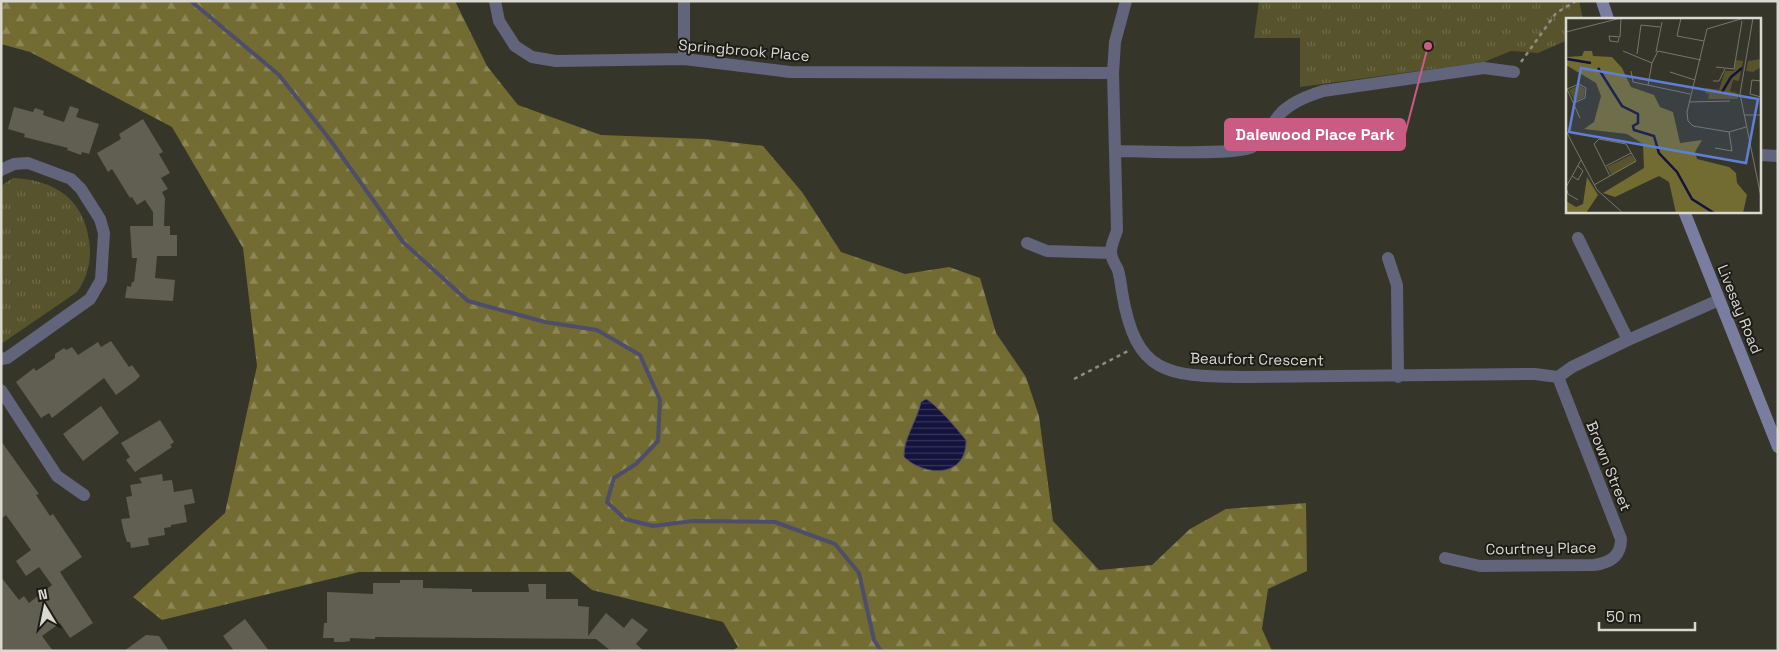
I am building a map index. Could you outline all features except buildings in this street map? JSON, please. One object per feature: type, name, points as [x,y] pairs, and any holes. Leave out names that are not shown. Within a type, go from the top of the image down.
[{"type":"street","name":"Springbrook Place","points":[[495,1],[499,21],[515,46],[532,57],[556,60],[684,59],[790,72],[1114,73]]},
{"type":"street","points":[[684,1],[684,59]]},
{"type":"street","points":[[1028,244],[1047,251],[1111,253],[1111,245],[1117,230],[1115,42],[1126,1]]},
{"type":"street","points":[[1602,1],[1608,18]]},
{"type":"street","points":[[1117,151],[1228,151],[1251,147],[1261,140],[1282,112],[1302,98],[1323,91],[1484,68],[1514,72]]},
{"type":"street","points":[[1762,156],[1778,156]]},
{"type":"street","points":[[1,170],[14,164],[28,164],[71,179],[81,189],[100,219],[104,233],[101,280],[90,299],[7,358],[1,360]]},
{"type":"street","name":"Livesay Road","points":[[1684,212],[1778,447]]},
{"type":"street","points":[[1578,238],[1628,340]]},
{"type":"street","name":"Beaufort Crescent","points":[[1111,253],[1119,276],[1126,316],[1133,339],[1152,360],[1170,372],[1197,376],[1226,377],[1398,377],[1535,374],[1558,378]]},
{"type":"street","points":[[1388,258],[1397,285],[1398,377]]},
{"type":"street","points":[[1558,378],[1572,367],[1719,300]]},
{"type":"street","name":"Brown Street","points":[[1558,378],[1621,538],[1618,553],[1608,563]]},
{"type":"street","points":[[1,390],[57,476],[84,495]]},
{"type":"street","name":"Courtney Place","points":[[1445,558],[1480,566],[1594,565],[1608,563]]},
{"type":"path","points":[[1514,72],[1556,13],[1576,1]]},
{"type":"path","points":[[1074,380],[1128,352]]},
{"type":"green space","points":[[1,1],[455,1],[487,66],[518,105],[601,135],[705,139],[763,146],[802,192],[841,252],[905,274],[949,267],[980,278],[996,333],[1026,377],[1039,416],[1053,521],[1099,570],[1152,565],[1190,529],[1226,509],[1306,503],[1307,571],[1268,589],[1262,629],[1272,651],[732,651],[738,647],[723,622],[592,590],[570,572],[359,572],[162,620],[133,597],[225,513],[257,366],[243,248],[172,127],[30,52],[1,44]]},
{"type":"green space","points":[[1259,1],[1579,1],[1583,18],[1566,18],[1566,41],[1538,53],[1511,51],[1484,62],[1300,87],[1300,38],[1254,38]]},
{"type":"green space","points":[[13,178],[53,187],[73,202],[86,225],[90,254],[86,274],[77,292],[1,344],[1,186]]},
{"type":"shaded area","points":[[926,399],[941,412],[966,440],[960,462],[943,470],[923,468],[913,464],[904,457],[906,443],[921,402]]},
{"type":"waterway","points":[[191,1],[279,75],[331,141],[403,242],[468,301],[545,322],[597,330],[640,355],[660,400],[658,441],[636,464],[614,478],[607,502],[625,519],[653,526],[693,521],[775,522],[835,544],[859,573],[874,640],[881,651]]},
{"type":"place","name":"Dalewood Place Park","points":[[1428,46]]}]
